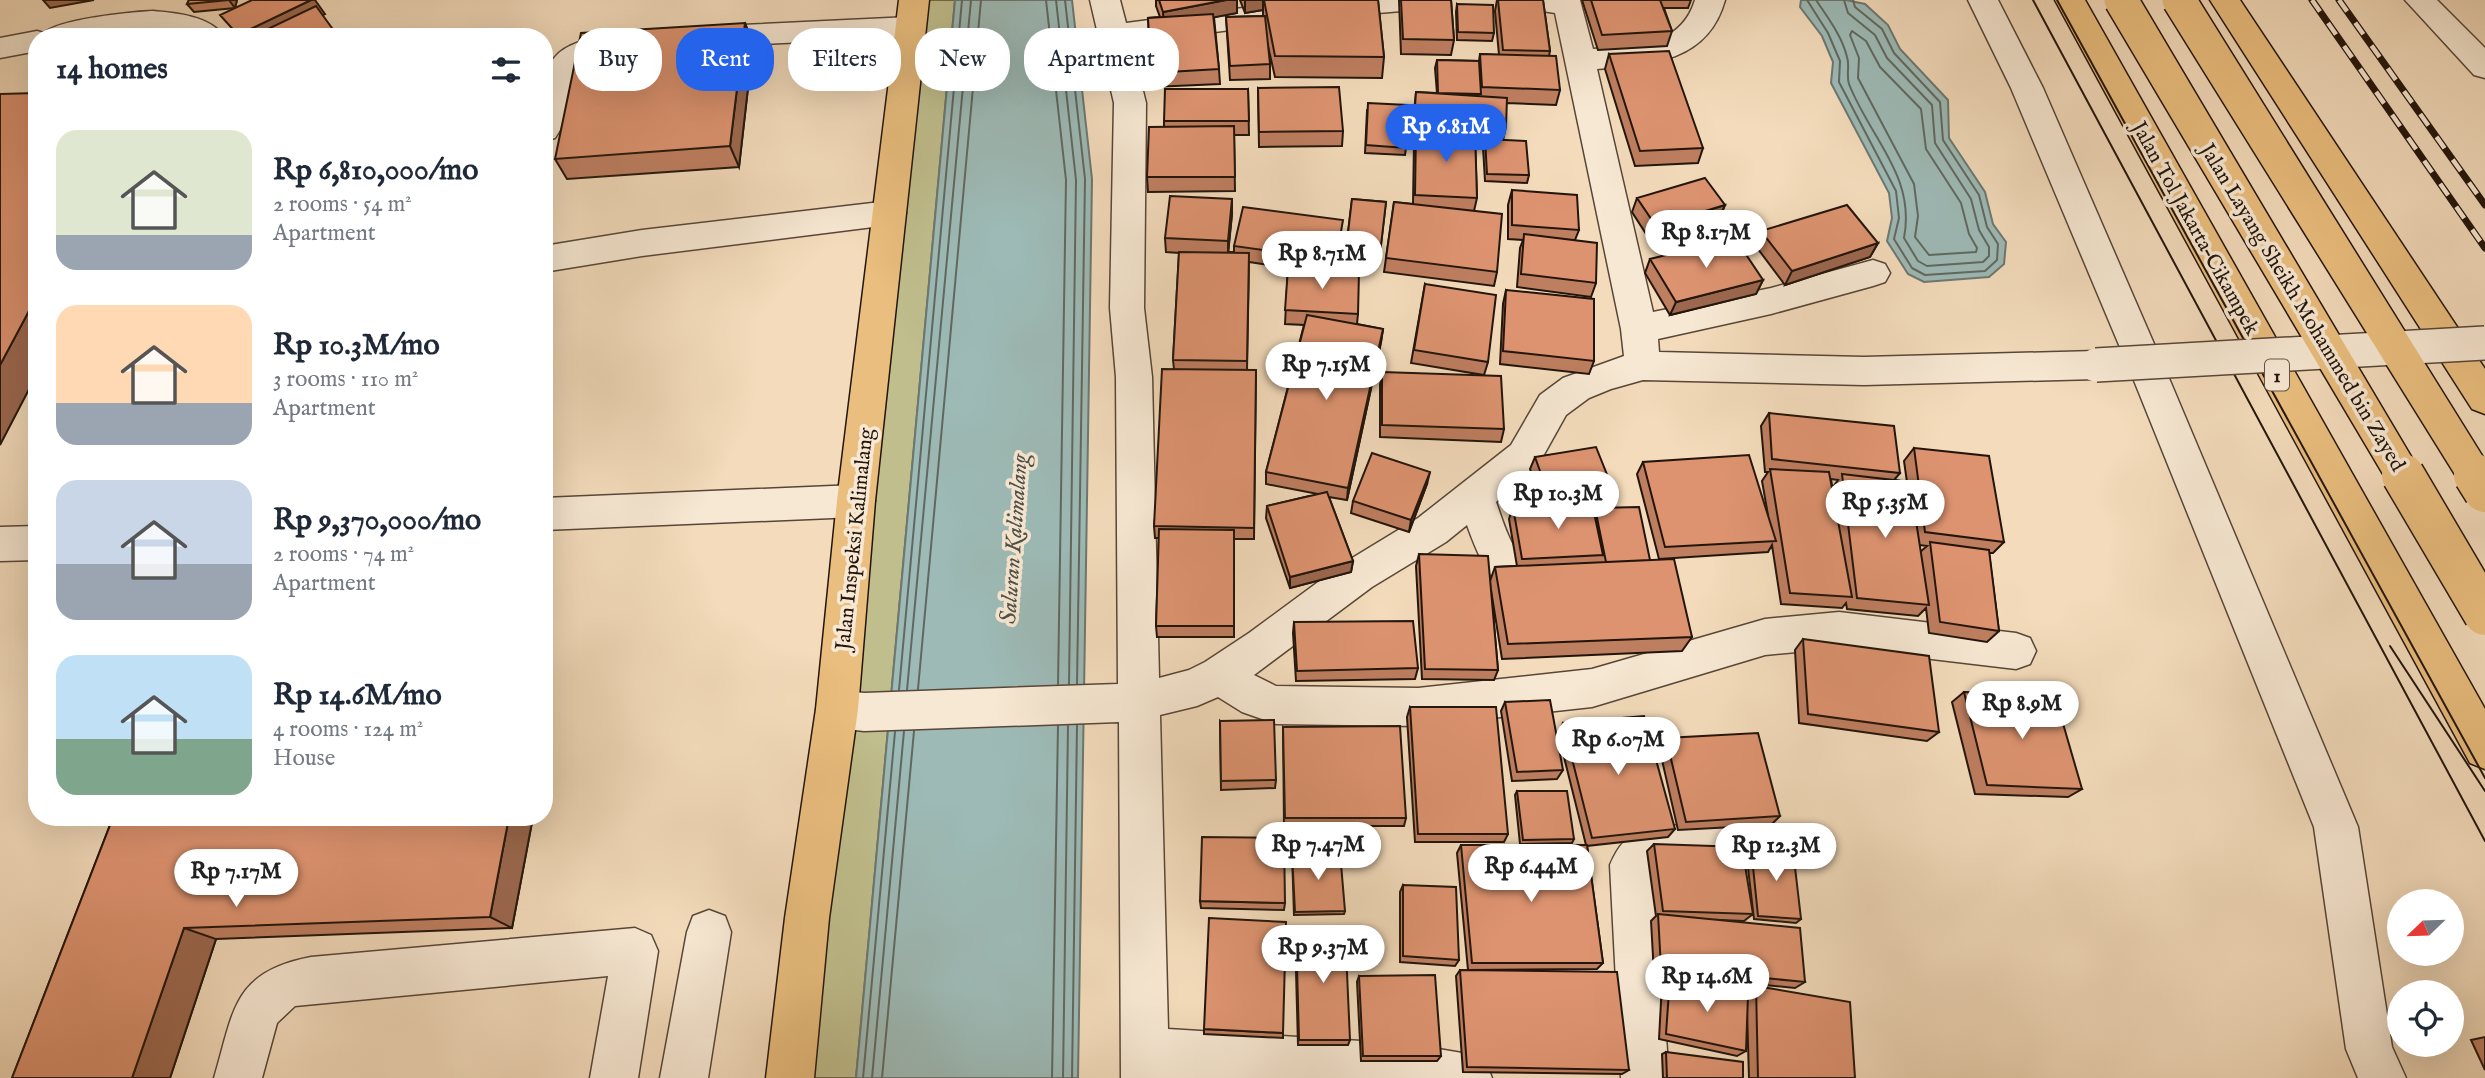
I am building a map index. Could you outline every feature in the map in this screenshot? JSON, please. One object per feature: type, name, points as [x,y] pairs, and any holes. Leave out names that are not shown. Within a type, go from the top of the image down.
[{"type":"main road","name":"Jalan Tol Jakarta–Cikampek","points":[[2070,0],[2485,749]]},
{"type":"main road","name":"Jalan Layang Sheikh Mohammed bin Zayed","points":[[2121,0],[2485,614]]},
{"type":"main road","points":[[2179,0],[2485,491]]},
{"type":"main road","points":[[2225,0],[2485,399]]},
{"type":"main road","name":"Jalan Inspeksi Kalimalang","points":[[790,1078],[807,918],[851,710],[856,501],[912,13]]},
{"type":"street","points":[[1105,0],[1111,28]]},
{"type":"street","points":[[1168,28],[1413,0]]},
{"type":"street","points":[[1527,0],[1567,2],[1639,329],[1643,366]]},
{"type":"street","points":[[1578,60],[1627,57],[1673,46],[1694,34],[1709,15],[1710,0]]},
{"type":"street","points":[[1983,0],[2043,126],[2336,828],[2369,1049],[2382,1078]]},
{"type":"street","points":[[2420,0],[2485,67]]},
{"type":"street","points":[[553,102],[565,64],[571,58],[597,46],[845,28],[912,13]]},
{"type":"street","points":[[99,28],[137,20],[163,22],[181,28]]},
{"type":"street","points":[[0,48],[28,43]]},
{"type":"street","points":[[1127,91],[1130,103],[1127,308],[1134,377],[1117,703],[1145,1064],[1409,1068],[1468,1078]]},
{"type":"street","points":[[553,258],[642,243],[889,213]]},
{"type":"street","points":[[1639,329],[1771,301],[1873,273]]},
{"type":"street","points":[[851,710],[1117,703],[1197,687],[1219,675],[1358,575],[1432,530],[1475,497],[1524,456],[1553,405],[1576,388],[1604,376],[1643,366],[1864,371],[2096,365],[2485,343]]},
{"type":"street","points":[[1475,497],[1498,555],[1503,565],[1514,575],[1590,574]]},
{"type":"street","points":[[553,514],[856,501]]},
{"type":"street","points":[[1219,675],[1257,699],[1276,705],[1418,707],[1592,688],[1765,637],[1815,632],[1839,630],[2016,650]]},
{"type":"street","points":[[1645,1078],[1632,866],[1646,849],[1749,840]]},
{"type":"street","points":[[684,1078],[709,932]]},
{"type":"street","points":[[238,1078],[258,1009],[284,985],[311,980],[635,951],[614,1078]]},
{"type":"shaded area","points":[[916,0],[955,0],[952,28],[915,28],[915,91],[947,91],[856,1078],[790,1078]]},
{"type":"water","name":"Saluran Kalimalang","points":[[955,0],[1072,0],[1075,28],[1024,28],[1024,91],[1082,91],[1092,179],[1078,1078],[856,1078],[947,91],[1010,91],[1010,28],[952,28]]},
{"type":"water","points":[[1801,0],[1846,0],[1865,4],[1888,25],[1900,49],[1948,100],[1949,138],[1985,192],[1993,224],[2006,242],[2004,264],[1989,277],[1924,282],[1908,274],[1887,241],[1892,218],[1889,193],[1831,83],[1833,62],[1822,36],[1800,7]]},
{"type":"building","points":[[189,0],[229,0],[187,4]]},
{"type":"building","points":[[252,0],[311,0],[253,28],[232,28],[220,15]]},
{"type":"building","points":[[1159,0],[1226,0],[1163,12]]},
{"type":"building","points":[[1264,0],[1378,0],[1384,57],[1275,56]]},
{"type":"building","points":[[1401,0],[1451,0],[1454,40],[1403,39]]},
{"type":"building","points":[[1498,0],[1543,0],[1550,51],[1503,50]]},
{"type":"building","points":[[1591,0],[1660,0],[1672,31],[1602,35]]},
{"type":"building","points":[[1457,4],[1493,5],[1494,33],[1458,32]]},
{"type":"building","points":[[316,6],[332,28],[270,28]]},
{"type":"building","points":[[1213,14],[1219,69],[1179,71],[1179,28],[1149,28],[1148,18]]},
{"type":"building","points":[[1265,16],[1270,64],[1230,66],[1226,17]]},
{"type":"building","points":[[745,23],[744,28],[676,28],[676,91],[737,91],[730,146],[555,159],[574,67],[574,91],[662,91],[662,28]]},
{"type":"building","points":[[1669,51],[1703,148],[1640,151],[1609,54]]},
{"type":"building","points":[[1480,54],[1556,56],[1560,90],[1482,87]]},
{"type":"building","points":[[1437,60],[1479,61],[1481,94],[1438,93]]},
{"type":"building","points":[[1339,87],[1343,131],[1259,132],[1258,88]]},
{"type":"building","points":[[1248,89],[1249,121],[1164,121],[1165,91]]},
{"type":"building","points":[[1416,92],[1507,98],[1506,127],[1414,120]]},
{"type":"building","points":[[28,93],[28,313],[0,365],[0,94]]},
{"type":"building","points":[[1368,103],[1407,105],[1406,148],[1366,145]]},
{"type":"building","points":[[1234,126],[1235,177],[1147,177],[1149,127]]},
{"type":"building","points":[[1416,129],[1475,132],[1477,198],[1415,195]]},
{"type":"building","points":[[1485,139],[1526,141],[1529,175],[1487,174]]},
{"type":"building","points":[[1705,178],[1725,205],[1656,226],[1637,198]]},
{"type":"building","points":[[1512,190],[1577,195],[1579,230],[1512,225]]},
{"type":"building","points":[[1170,196],[1232,199],[1228,241],[1165,238]]},
{"type":"building","points":[[1352,199],[1386,202],[1380,254],[1346,250]]},
{"type":"building","points":[[1394,202],[1502,214],[1497,272],[1386,258]]},
{"type":"building","points":[[1847,205],[1878,243],[1792,271],[1761,231]]},
{"type":"building","points":[[1243,207],[1343,220],[1336,260],[1234,246]]},
{"type":"building","points":[[1524,234],[1597,243],[1596,283],[1521,274]]},
{"type":"building","points":[[1735,238],[1763,280],[1676,302],[1650,259]]},
{"type":"building","points":[[1179,252],[1249,253],[1247,361],[1173,360]]},
{"type":"building","points":[[1288,268],[1359,272],[1358,314],[1285,310]]},
{"type":"building","points":[[1425,284],[1496,295],[1488,362],[1414,350]]},
{"type":"building","points":[[1506,290],[1594,299],[1594,361],[1503,351]]},
{"type":"building","points":[[1307,315],[1383,329],[1348,488],[1266,472]]},
{"type":"building","points":[[1162,369],[1256,370],[1254,528],[1154,526]]},
{"type":"building","points":[[1382,372],[1501,376],[1504,429],[1382,425]]},
{"type":"building","points":[[1769,413],[1894,426],[1900,473],[1772,459]]},
{"type":"building","points":[[1596,447],[1614,492],[1551,502],[1535,457]]},
{"type":"building","points":[[1914,448],[1989,456],[2004,542],[1925,532]]},
{"type":"building","points":[[1372,453],[1430,472],[1411,520],[1353,501]]},
{"type":"building","points":[[1749,455],[1776,541],[1665,547],[1643,462]]},
{"type":"building","points":[[1770,469],[1829,472],[1852,597],[1790,593]]},
{"type":"building","points":[[1842,474],[1910,482],[1929,605],[1857,598]]},
{"type":"building","points":[[1327,492],[1353,561],[1290,577],[1267,506]]},
{"type":"building","points":[[1592,503],[1603,555],[1522,559],[1513,507]]},
{"type":"building","points":[[1639,507],[1650,560],[1606,562],[1595,508]]},
{"type":"building","points":[[1159,529],[1234,530],[1234,626],[1156,626]]},
{"type":"building","points":[[1930,542],[1989,550],[1999,631],[1940,622]]},
{"type":"building","points":[[1419,554],[1488,556],[1498,670],[1425,669]]},
{"type":"building","points":[[1674,559],[1692,637],[1508,644],[1495,567]]},
{"type":"building","points":[[1413,621],[1418,668],[1297,671],[1294,622]]},
{"type":"building","points":[[1803,639],[1929,656],[1939,732],[1808,714]]},
{"type":"building","points":[[1964,692],[2055,696],[2082,789],[1987,785]]},
{"type":"building","points":[[1550,700],[1563,770],[1517,772],[1505,702]]},
{"type":"building","points":[[1410,707],[1496,707],[1508,834],[1418,834]]},
{"type":"building","points":[[1644,716],[1675,829],[1592,838],[1563,723]]},
{"type":"building","points":[[1274,720],[1276,780],[1221,781],[1220,721]]},
{"type":"building","points":[[1400,726],[1406,818],[1285,818],[1283,727]]},
{"type":"building","points":[[1758,733],[1780,816],[1686,822],[1666,738]]},
{"type":"building","points":[[1517,791],[1567,791],[1574,839],[1523,840]]},
{"type":"building","points":[[110,826],[507,826],[490,917],[184,928],[132,1078],[12,1078]]},
{"type":"building","points":[[1202,837],[1284,838],[1285,903],[1200,901]]},
{"type":"building","points":[[1654,844],[1742,847],[1753,914],[1663,911]]},
{"type":"building","points":[[1461,845],[1587,845],[1603,963],[1472,963]]},
{"type":"building","points":[[1751,847],[1793,850],[1801,919],[1758,916]]},
{"type":"building","points":[[1340,852],[1345,911],[1295,912],[1292,853]]},
{"type":"building","points":[[1403,885],[1456,887],[1459,960],[1403,956]]},
{"type":"building","points":[[1658,914],[1800,928],[1805,982],[1661,968]]},
{"type":"building","points":[[1209,918],[1286,922],[1283,1033],[1204,1029]]},
{"type":"building","points":[[1345,928],[1350,1040],[1299,1040],[1296,929]]},
{"type":"building","points":[[1460,970],[1617,972],[1629,1070],[1467,1067]]},
{"type":"building","points":[[1435,975],[1441,1056],[1363,1056],[1359,976]]},
{"type":"building","points":[[1670,977],[1748,995],[1746,1051],[1666,1034]]},
{"type":"building","points":[[1756,986],[1850,1002],[1855,1078],[1758,1078]]},
{"type":"building","points":[[1666,1052],[1743,1062],[1743,1078],[1667,1078]]},
{"type":"tram line","points":[[2033,0],[2485,841]]},
{"type":"tram line","points":[[2057,0],[2485,778]]},
{"type":"tram line","points":[[2390,646],[2485,791]]},
{"type":"railway","points":[[2312,0],[2485,248]]},
{"type":"railway","points":[[2339,0],[2485,205]]}]
